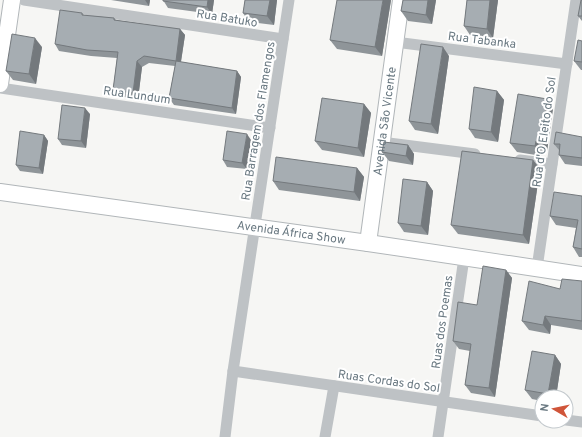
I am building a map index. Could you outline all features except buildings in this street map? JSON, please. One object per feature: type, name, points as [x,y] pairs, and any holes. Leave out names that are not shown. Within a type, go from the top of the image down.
[{"type":"street","points":[[0,84],[12,0]]},
{"type":"street","name":"Rua Batuko","points":[[24,0],[283,39]]},
{"type":"street","name":"Rua Barragem dos Flamengos","points":[[225,437],[233,371],[289,0]]},
{"type":"street","name":"Avenida São Vicente","points":[[368,243],[401,0]]},
{"type":"street","name":"Rua d'O Eleito do Sol","points":[[537,268],[576,0]]},
{"type":"street","name":"Rua Tabanka","points":[[395,42],[567,64]]},
{"type":"street","name":"Rua Lundum","points":[[0,88],[270,128]]},
{"type":"street","points":[[381,142],[482,155]]},
{"type":"street","points":[[513,159],[552,164]]},
{"type":"street","name":"Avenida África Show","points":[[0,192],[368,243],[582,275]]},
{"type":"street","name":"Ruas dos Poemas","points":[[438,437],[464,258]]},
{"type":"street","name":"Ruas Cordas do Sol","points":[[233,371],[534,415]]},
{"type":"street","points":[[325,437],[334,386]]}]
